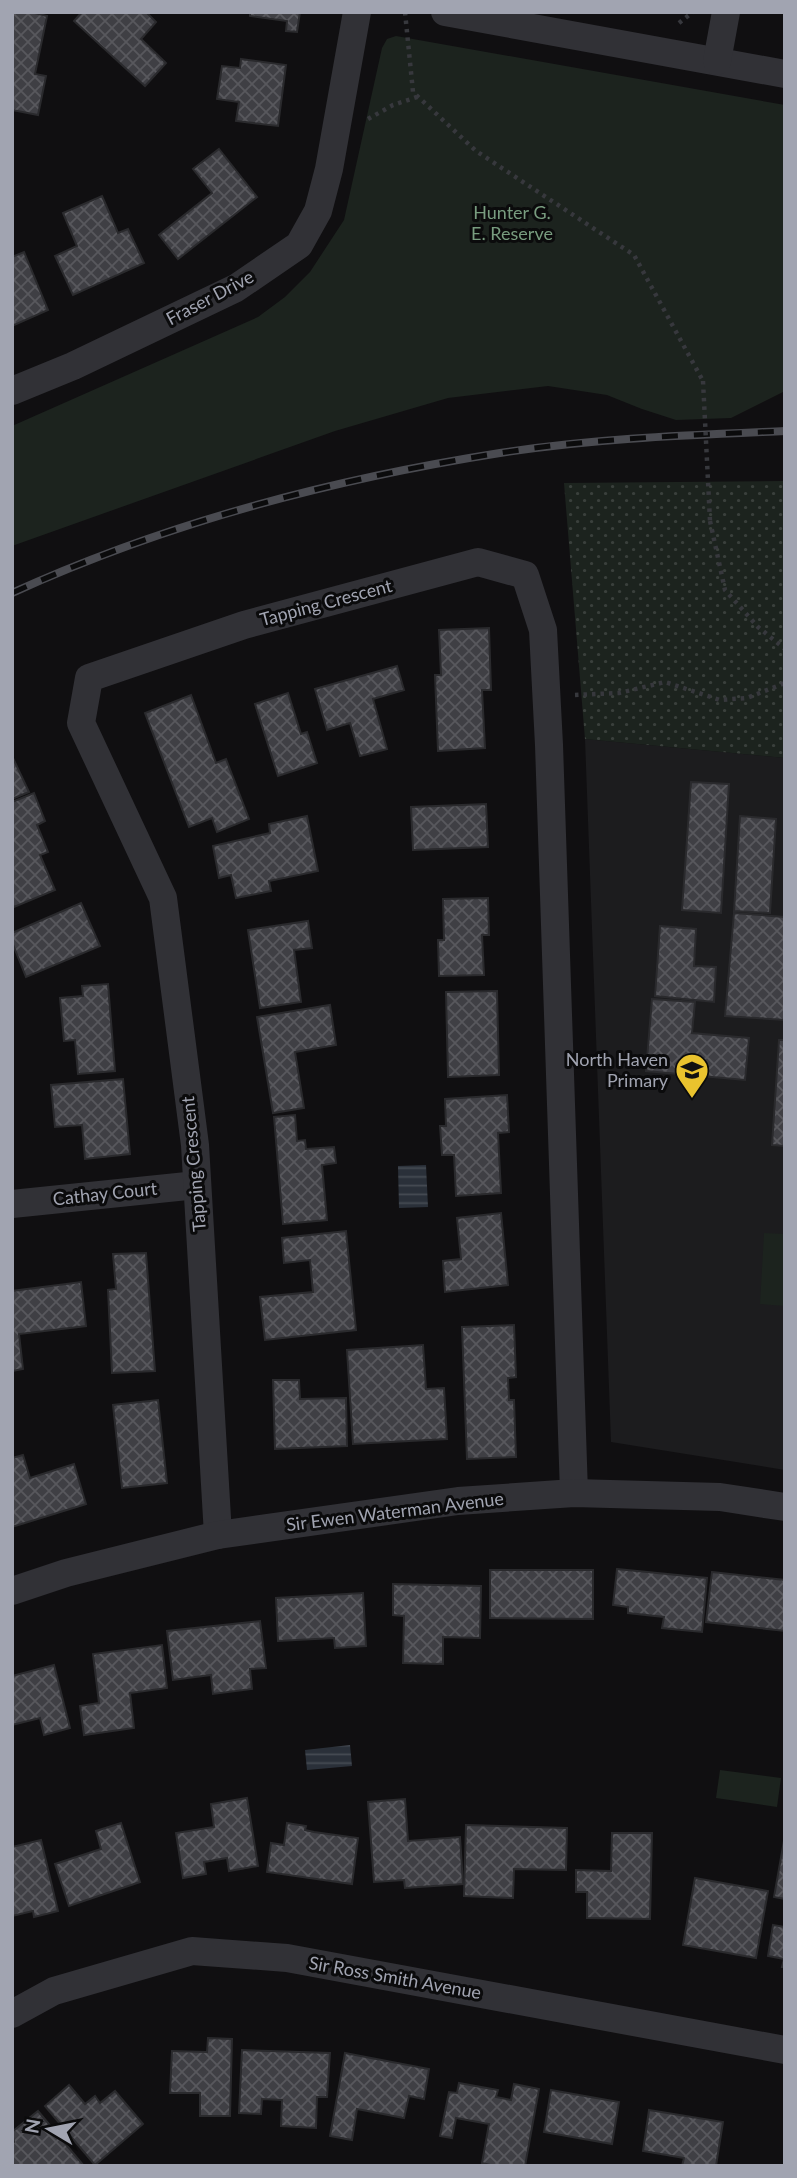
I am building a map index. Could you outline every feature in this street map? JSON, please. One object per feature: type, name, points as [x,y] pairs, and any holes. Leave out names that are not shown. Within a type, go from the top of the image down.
[{"type":"street","name":"Fraser Drive","points":[[12,391],[73,366],[236,288],[299,245],[318,211],[335,137],[357,12]]},
{"type":"street","points":[[445,12],[785,74]]},
{"type":"street","points":[[717,61],[726,12]]},
{"type":"street","name":"Tapping Crescent","points":[[218,1535],[195,1144],[163,898],[81,723],[89,678],[244,625],[478,562],[525,575],[543,630],[574,1493]]},
{"type":"street","name":"Cathay Court","points":[[12,1204],[197,1185]]},
{"type":"street","name":"Sir Ewen Waterman Avenue","points":[[12,1591],[66,1573],[218,1535],[458,1501],[574,1493],[720,1497],[785,1507]]},
{"type":"street","name":"Sir Ross Smith Avenue","points":[[12,2014],[54,1991],[192,1951],[287,1958],[785,2050]]},
{"type":"path","points":[[405,12],[413,92],[476,151],[634,255],[703,381],[710,521],[725,590],[758,627],[785,649]]},
{"type":"path","points":[[335,137],[393,105],[418,96]]},
{"type":"path","points":[[547,696],[619,693],[665,682],[720,700],[747,698],[785,683]]},
{"type":"shaded area","name":"North Haven Primary","points":[[585,739],[785,758],[785,1470],[611,1442]]},
{"type":"shaded area","points":[[426,1165],[428,1207],[399,1208],[398,1166]]},
{"type":"shaded area","points":[[350,1745],[352,1766],[307,1770],[305,1750]]},
{"type":"green space","name":"Hunter G. E. Reserve","points":[[396,36],[785,105],[785,391],[731,418],[676,420],[607,395],[548,386],[448,398],[335,431],[12,546],[12,426],[258,317],[285,297],[310,272],[344,220],[382,48],[387,39]]},
{"type":"green space","points":[[785,481],[785,758],[585,739],[564,483]]},
{"type":"green space","points":[[764,1233],[785,1234],[785,1306],[760,1304]]},
{"type":"green space","points":[[720,1770],[781,1778],[777,1807],[716,1798]]},
{"type":"building","points":[[12,12],[31,12],[47,16],[35,74],[46,76],[38,115],[12,110]]},
{"type":"building","points":[[82,12],[146,12],[156,22],[141,39],[166,63],[145,86],[74,21]]},
{"type":"building","points":[[250,12],[300,12],[297,32],[286,31],[287,21],[250,16]]},
{"type":"building","points":[[241,59],[286,65],[278,126],[236,121],[239,102],[217,99],[222,66],[240,68]]},
{"type":"building","points":[[219,149],[257,197],[178,259],[159,235],[212,193],[193,169]]},
{"type":"building","points":[[102,196],[118,233],[128,229],[144,263],[73,295],[55,256],[77,246],[63,213]]},
{"type":"building","points":[[24,252],[48,310],[12,326],[12,257]]},
{"type":"building","points":[[489,628],[491,690],[482,690],[485,748],[438,751],[435,675],[441,675],[439,630]]},
{"type":"building","points":[[397,666],[404,690],[373,699],[387,749],[360,756],[350,723],[327,730],[315,689]]},
{"type":"building","points":[[288,693],[301,734],[307,732],[317,763],[278,776],[255,704]]},
{"type":"building","points":[[191,695],[216,763],[226,759],[249,819],[217,832],[212,818],[189,827],[145,713]]},
{"type":"building","points":[[12,756],[29,792],[12,799]]},
{"type":"building","points":[[691,782],[729,784],[721,913],[682,910]]},
{"type":"building","points":[[34,793],[45,821],[37,825],[48,852],[40,855],[55,890],[14,907],[12,802]]},
{"type":"building","points":[[486,804],[488,847],[413,850],[411,807]]},
{"type":"building","points":[[307,816],[318,871],[269,881],[271,891],[236,898],[231,875],[219,878],[213,846],[270,833],[269,824]]},
{"type":"building","points":[[740,816],[776,819],[770,913],[734,911]]},
{"type":"building","points":[[488,898],[489,935],[482,935],[484,975],[439,976],[438,940],[444,940],[443,899]]},
{"type":"building","points":[[81,903],[100,946],[26,977],[12,942],[12,933]]},
{"type":"building","points":[[734,913],[785,917],[785,1020],[725,1016]]},
{"type":"building","points":[[308,921],[312,948],[294,950],[301,1002],[260,1008],[248,930]]},
{"type":"building","points":[[660,926],[696,929],[694,966],[716,967],[714,1002],[655,996]]},
{"type":"building","points":[[108,984],[115,1071],[78,1074],[75,1040],[64,1041],[60,998],[83,996],[82,986]]},
{"type":"building","points":[[497,991],[499,1075],[448,1077],[446,992]]},
{"type":"building","points":[[652,999],[695,1002],[692,1033],[749,1038],[745,1080],[646,1071]]},
{"type":"building","points":[[330,1005],[336,1045],[295,1052],[304,1108],[273,1113],[257,1017]]},
{"type":"building","points":[[779,1040],[785,1040],[785,1146],[772,1145]]},
{"type":"building","points":[[123,1079],[130,1154],[85,1159],[82,1125],[55,1127],[51,1085]]},
{"type":"building","points":[[507,1095],[509,1132],[498,1133],[501,1193],[456,1196],[454,1155],[442,1155],[440,1126],[446,1126],[445,1099]]},
{"type":"building","points":[[295,1115],[297,1141],[305,1140],[306,1149],[334,1147],[336,1163],[322,1165],[327,1220],[283,1224],[274,1117]]},
{"type":"building","points":[[501,1213],[508,1285],[445,1292],[443,1261],[461,1259],[457,1218]]},
{"type":"building","points":[[346,1231],[356,1330],[265,1340],[260,1297],[313,1292],[310,1260],[284,1263],[282,1238]]},
{"type":"building","points":[[146,1253],[155,1371],[112,1373],[108,1290],[116,1289],[113,1254]]},
{"type":"building","points":[[81,1282],[86,1326],[19,1334],[23,1369],[12,1371],[12,1291]]},
{"type":"building","points":[[514,1325],[516,1377],[508,1378],[509,1400],[514,1400],[516,1457],[467,1459],[462,1327]]},
{"type":"building","points":[[423,1345],[426,1389],[444,1388],[447,1439],[353,1444],[347,1350]]},
{"type":"building","points":[[273,1380],[299,1380],[300,1399],[346,1398],[347,1446],[275,1449]]},
{"type":"building","points":[[158,1400],[167,1483],[122,1488],[113,1405]]},
{"type":"building","points":[[23,1455],[30,1478],[74,1464],[86,1504],[12,1527],[12,1458]]},
{"type":"building","points":[[617,1569],[707,1578],[702,1632],[662,1628],[664,1617],[628,1613],[628,1607],[613,1605]]},
{"type":"building","points":[[490,1570],[593,1570],[593,1619],[490,1618]]},
{"type":"building","points":[[712,1572],[785,1580],[785,1631],[706,1622]]},
{"type":"building","points":[[393,1584],[481,1586],[480,1638],[443,1637],[443,1664],[403,1663],[404,1616],[393,1615]]},
{"type":"building","points":[[363,1593],[366,1646],[335,1648],[334,1638],[278,1641],[276,1598]]},
{"type":"building","points":[[260,1621],[266,1668],[250,1669],[252,1689],[213,1694],[211,1675],[173,1680],[167,1631]]},
{"type":"building","points":[[162,1645],[167,1688],[130,1693],[134,1728],[84,1735],[80,1706],[99,1703],[93,1654]]},
{"type":"building","points":[[54,1665],[70,1728],[44,1735],[40,1718],[12,1725],[12,1676]]},
{"type":"building","points":[[247,1798],[258,1866],[229,1871],[227,1858],[204,1862],[206,1874],[183,1878],[176,1833],[214,1827],[211,1804]]},
{"type":"building","points":[[405,1799],[408,1841],[460,1837],[463,1884],[405,1888],[404,1880],[374,1882],[368,1802]]},
{"type":"building","points":[[121,1823],[140,1882],[69,1906],[55,1864],[101,1849],[96,1831]]},
{"type":"building","points":[[287,1823],[306,1826],[305,1830],[314,1832],[358,1838],[352,1884],[267,1872],[271,1843],[284,1845]]},
{"type":"building","points":[[466,1825],[567,1828],[566,1870],[514,1869],[513,1898],[464,1896]]},
{"type":"building","points":[[612,1833],[652,1833],[650,1919],[587,1918],[587,1892],[576,1892],[576,1870],[611,1871]]},
{"type":"building","points":[[785,1835],[785,1899],[774,1897]]},
{"type":"building","points":[[41,1840],[58,1911],[34,1917],[33,1911],[12,1916],[12,1847]]},
{"type":"building","points":[[695,1878],[768,1891],[756,1958],[683,1945]]},
{"type":"building","points":[[773,1925],[785,1927],[785,1967],[782,1967],[784,1959],[768,1956]]},
{"type":"building","points":[[208,2038],[232,2039],[230,2116],[200,2116],[200,2093],[170,2093],[172,2051],[207,2052]]},
{"type":"building","points":[[242,2050],[330,2053],[327,2097],[317,2097],[316,2128],[281,2126],[282,2100],[262,2099],[261,2114],[239,2113]]},
{"type":"building","points":[[345,2053],[429,2069],[424,2099],[409,2096],[404,2118],[357,2109],[352,2140],[330,2136]]},
{"type":"building","points":[[459,2083],[498,2090],[496,2097],[511,2100],[514,2084],[539,2089],[525,2166],[494,2166],[482,2163],[489,2124],[456,2118],[452,2138],[440,2136],[449,2092],[457,2093]]},
{"type":"building","points":[[69,2085],[85,2104],[95,2096],[100,2103],[115,2091],[143,2124],[95,2165],[45,2106]]},
{"type":"building","points":[[551,2090],[619,2102],[612,2144],[544,2132]]},
{"type":"building","points":[[649,2110],[723,2122],[716,2166],[682,2166],[684,2158],[643,2151]]},
{"type":"building","points":[[38,2111],[84,2166],[12,2166],[12,2132]]},
{"type":"railway","points":[[12,593],[130,545],[190,525],[251,506],[375,476],[500,453],[571,444],[785,431]]},
{"type":"place","name":"North Haven Primary","points":[[692,1100]]}]
